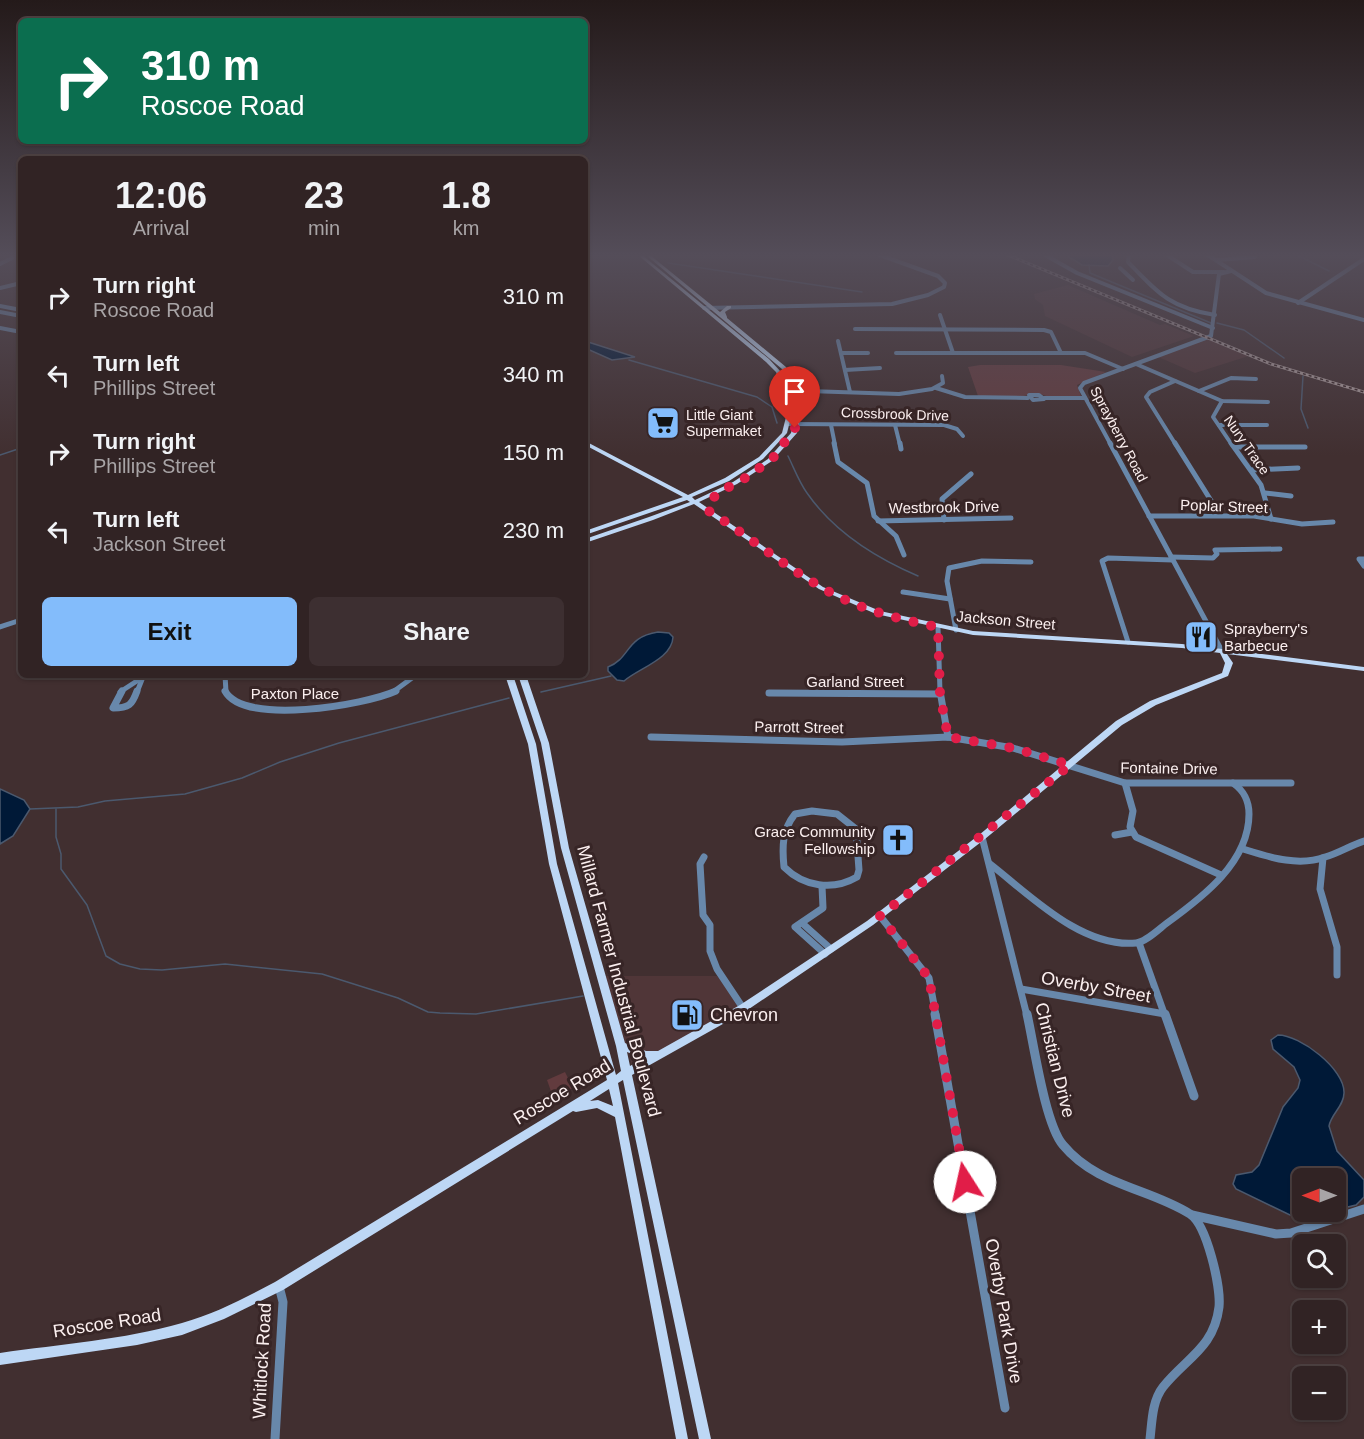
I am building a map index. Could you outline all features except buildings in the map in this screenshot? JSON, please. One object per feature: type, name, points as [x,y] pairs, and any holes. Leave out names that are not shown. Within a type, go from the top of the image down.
[{"type":"main road","points":[[588,540],[672,507],[709,489],[760,459],[777,441],[788,423],[790,399],[780,374],[720,322]]},
{"type":"main road","points":[[588,532],[716,494],[767,463],[787,442],[796,424],[799,399],[795,387],[780,364],[731,322]]},
{"type":"main road","name":"Jackson Street","points":[[588,444],[695,502],[808,579],[842,598],[878,613],[938,627],[997,636],[1128,642],[1364,669]]},
{"type":"main road","points":[[672,507],[674,497],[672,488],[688,491],[709,489]]},
{"type":"main road","points":[[672,507],[707,510],[716,494]]},
{"type":"main road","name":"Roscoe Road","points":[[0,1359],[125,1342],[183,1328],[233,1309],[279,1286],[627,1073],[743,1008],[880,916],[982,837],[1102,736],[1139,710],[1222,676],[1229,666],[1222,651]]},
{"type":"main road","name":"Millard Farmer Industrial Boulevard","points":[[510,678],[532,744],[553,864],[613,1082],[682,1439]]},
{"type":"main road","name":"Millard Farmer Industrial Boulevard","points":[[523,678],[548,751],[565,848],[621,1046],[705,1439]]},
{"type":"main road","points":[[621,1046],[646,1055],[659,1055]]},
{"type":"main road","points":[[568,1109],[598,1104],[619,1114]]},
{"type":"street","points":[[943,322],[953,352]]},
{"type":"street","points":[[1199,322],[1213,328],[1214,322]]},
{"type":"street","points":[[12,330],[18,327]]},
{"type":"street","points":[[0,328],[18,331]]},
{"type":"street","name":"Sprayberry Road","points":[[1213,328],[1213,334],[1208,338],[1082,384],[1080,389],[1222,651]]},
{"type":"street","points":[[855,329],[1036,330],[1051,332],[1061,353]]},
{"type":"street","points":[[838,340],[850,392]]},
{"type":"street","points":[[841,353],[868,353]]},
{"type":"street","points":[[896,353],[1091,354],[1123,369]]},
{"type":"street","name":"Nury Trace","points":[[1135,364],[1222,401],[1214,413],[1219,426],[1265,493],[1271,519]]},
{"type":"street","points":[[845,370],[880,368]]},
{"type":"street","points":[[936,388],[943,383],[942,376]]},
{"type":"street","points":[[1198,391],[1231,378],[1256,379]]},
{"type":"street","points":[[1175,381],[1150,392],[1146,397],[1220,515]]},
{"type":"street","points":[[795,387],[808,391],[897,394],[936,388],[965,397],[1029,398],[1036,394],[1044,398],[1085,398]]},
{"type":"street","points":[[799,399],[808,391]]},
{"type":"street","points":[[1222,401],[1268,402]]},
{"type":"street","name":"Crossbrook Drive","points":[[788,423],[948,426],[957,429],[963,436]]},
{"type":"street","points":[[831,424],[838,462],[867,483],[874,516],[896,536],[904,555]]},
{"type":"street","points":[[895,425],[901,449]]},
{"type":"street","points":[[1219,426],[1268,425]]},
{"type":"street","points":[[1235,447],[1305,447]]},
{"type":"street","points":[[1251,470],[1298,468]]},
{"type":"street","points":[[945,520],[942,502],[944,497],[971,474]]},
{"type":"street","points":[[1265,493],[1292,496]]},
{"type":"street","name":"Poplar Street","points":[[1149,516],[1220,515],[1302,524],[1332,522]]},
{"type":"street","name":"Westbrook Drive","points":[[878,521],[1011,518]]},
{"type":"street","points":[[1128,642],[1102,561],[1107,558],[1213,558],[1217,554],[1215,550],[1280,549]]},
{"type":"street","points":[[1364,559],[1359,559],[1364,566]]},
{"type":"street","points":[[956,630],[947,581],[949,568],[982,561],[1031,562]]},
{"type":"street","points":[[903,592],[950,599]]},
{"type":"street","points":[[0,628],[18,623]]},
{"type":"street","points":[[938,627],[940,694],[948,737]]},
{"type":"street","points":[[141,678],[119,692],[113,708],[126,708],[132,704],[143,678]]},
{"type":"street","name":"Paxton Place","points":[[225,678],[226,693],[229,699],[241,705],[329,708],[380,698],[409,684],[414,678]]},
{"type":"street","name":"Garland Street","points":[[769,693],[940,694]]},
{"type":"street","name":"Parrott Street","points":[[651,737],[843,742],[948,737],[1013,748],[1070,765]]},
{"type":"street","name":"Fontaine Drive","points":[[1070,765],[1097,776],[1125,783],[1233,783],[1246,794],[1251,817],[1243,849]]},
{"type":"street","points":[[1125,783],[1133,811],[1131,832]]},
{"type":"street","points":[[1233,783],[1291,783]]},
{"type":"street","points":[[832,812],[852,823],[856,829],[859,870],[857,877],[822,886],[807,883],[793,876],[784,867],[782,836],[786,823],[795,814],[832,812]]},
{"type":"street","points":[[1115,835],[1131,832],[1141,840],[1221,875]]},
{"type":"street","name":"Christian Drive","points":[[982,837],[1021,989],[1046,1102],[1061,1143],[1077,1160],[1104,1177],[1192,1215],[1276,1234],[1292,1233],[1364,1209]]},
{"type":"street","points":[[990,864],[1081,930],[1109,939],[1139,943],[1210,888],[1243,849],[1292,860],[1323,858],[1364,841]]},
{"type":"street","points":[[705,857],[700,872],[703,915],[710,925],[710,951],[717,969],[743,1008]]},
{"type":"street","points":[[1323,858],[1320,890],[1336,947],[1337,975]]},
{"type":"street","points":[[822,886],[823,908],[799,925],[828,951]]},
{"type":"street","name":"Overby Park Drive","points":[[880,916],[929,978],[1005,1408]]},
{"type":"street","points":[[1139,943],[1194,1096]]},
{"type":"street","name":"Overby Street","points":[[1021,989],[1165,1014]]},
{"type":"street","points":[[1150,1439],[1153,1409],[1162,1388],[1210,1340],[1219,1307],[1217,1275],[1210,1250],[1192,1215]]},
{"type":"street","name":"Whitlock Road","points":[[275,1439],[283,1302],[279,1286]]},
{"type":"shaded area","points":[[1058,322],[1153,322],[1165,324],[1194,336],[1132,357]]},
{"type":"shaded area","points":[[1209,338],[1252,355],[1195,373],[1156,356]]},
{"type":"shaded area","points":[[1061,365],[1106,372],[1077,385],[1081,396],[1077,397],[1046,396],[1037,393],[1024,396],[978,396],[968,367]]},
{"type":"shaded area","points":[[605,976],[717,976],[742,1008],[634,1072]]},
{"type":"shaded area","points":[[565,1072],[573,1088],[553,1097],[547,1080]]},
{"type":"water","points":[[588,342],[635,357],[612,360],[588,349]]},
{"type":"water","points":[[658,632],[669,633],[673,637],[671,645],[661,657],[624,681],[617,680],[608,671],[608,667],[621,658],[640,638]]},
{"type":"water","points":[[0,789],[24,800],[30,809],[13,836],[0,844]]},
{"type":"water","points":[[1278,1035],[1298,1041],[1320,1055],[1337,1074],[1344,1093],[1329,1126],[1337,1151],[1364,1180],[1364,1197],[1356,1205],[1346,1207],[1346,1168],[1292,1168],[1292,1215],[1236,1189],[1233,1184],[1236,1175],[1252,1172],[1259,1165],[1283,1107],[1298,1088],[1300,1080],[1294,1067],[1273,1049],[1271,1040]]},
{"type":"waterway","points":[[1217,323],[1244,330],[1284,358]]},
{"type":"waterway","points":[[629,360],[757,397],[772,407],[777,423]]},
{"type":"waterway","points":[[1303,376],[1301,409],[1308,428]]},
{"type":"waterway","points":[[0,455],[18,449]]},
{"type":"waterway","points":[[788,456],[804,489],[830,520],[872,552],[918,576]]},
{"type":"waterway","points":[[541,692],[611,676]]},
{"type":"waterway","points":[[30,809],[78,807],[105,801],[185,794],[242,778],[280,762],[339,743],[509,698]]},
{"type":"waterway","points":[[56,809],[56,837],[61,854],[61,869],[87,905],[106,956],[120,964],[140,969],[162,970],[225,964],[322,974],[398,998],[428,1012],[440,1013],[476,1014],[583,996]]},
{"type":"railway","points":[[1170,322],[1271,364],[1364,392]]},
{"type":"place","name":"Little Giant Supermaket","points":[[663,423]]},
{"type":"place","name":"Sprayberry's Barbecue","points":[[1201,637]]},
{"type":"place","name":"Grace Community Fellowship","points":[[898,840]]},
{"type":"place","name":"Chevron","points":[[687,1015]]},
{"type":"route","points":[[795,428],[787,442],[773,458],[747,477],[716,494],[707,510],[821,588],[878,613],[938,627],[940,694],[948,737],[1013,748],[1070,765],[880,916],[929,978],[965,1182]]}]
